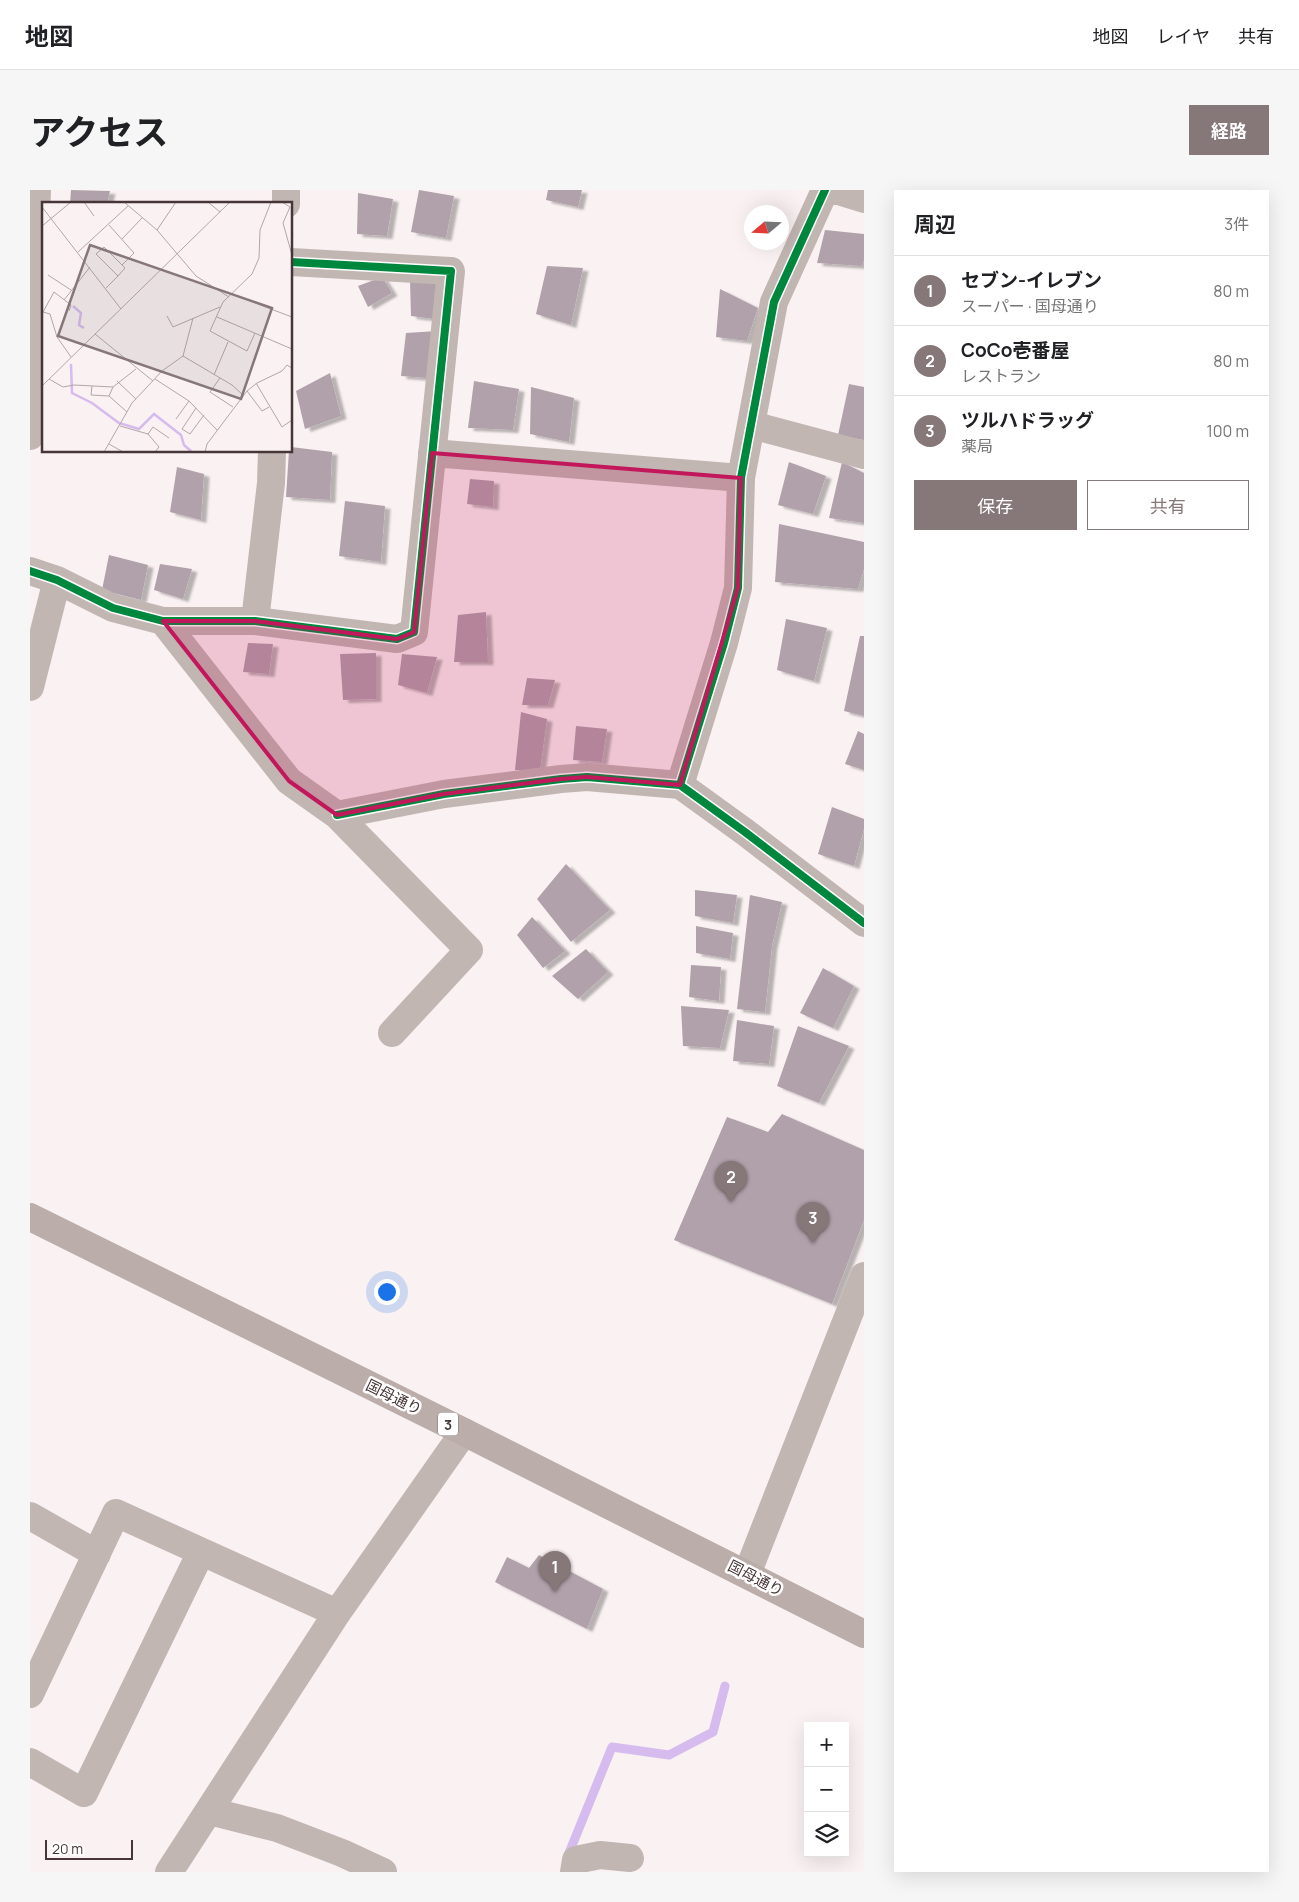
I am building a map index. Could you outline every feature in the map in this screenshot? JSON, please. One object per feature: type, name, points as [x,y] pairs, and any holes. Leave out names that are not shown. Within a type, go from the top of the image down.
[{"type":"main road","name":"国母通り","points":[[30,1216],[864,1634]]},
{"type":"street","points":[[30,436],[37,190]]},
{"type":"street","points":[[680,785],[724,643],[738,588],[741,478],[774,302],[825,190]]},
{"type":"street","points":[[834,190],[864,200]]},
{"type":"street","points":[[30,571],[57,580],[113,608],[162,621],[255,621],[397,639],[414,632],[451,271],[292,262]]},
{"type":"street","points":[[752,425],[864,456]]},
{"type":"street","points":[[255,621],[271,483],[272,452]]},
{"type":"street","points":[[432,453],[741,478]]},
{"type":"street","points":[[30,687],[57,580]]},
{"type":"street","points":[[162,621],[290,781],[337,816],[469,950],[392,1033]]},
{"type":"street","points":[[337,816],[444,794],[561,778],[587,777],[680,785],[864,923]]},
{"type":"street","points":[[747,1574],[864,1276]]},
{"type":"street","points":[[169,1872],[337,1613],[464,1432]]},
{"type":"street","points":[[30,1694],[116,1513],[337,1613]]},
{"type":"street","points":[[30,1516],[96,1554]]},
{"type":"street","points":[[30,1762],[84,1793],[201,1552]]},
{"type":"street","points":[[209,1811],[277,1828],[342,1853],[383,1872]]},
{"type":"street","points":[[574,1872],[576,1860],[600,1855],[630,1858]]},
{"type":"highlighted area","points":[[432,453],[741,478],[738,588],[680,785],[587,777],[561,779],[444,794],[337,815],[289,781],[163,621],[255,621],[397,639],[414,632]]},
{"type":"building","points":[[71,190],[110,191],[107,202],[70,202]]},
{"type":"building","points":[[419,190],[454,196],[446,238],[411,232]]},
{"type":"building","points":[[548,190],[582,190],[578,207],[546,200]]},
{"type":"building","points":[[358,193],[393,199],[387,236],[357,234]]},
{"type":"building","points":[[825,230],[864,234],[864,260],[862,266],[817,263]]},
{"type":"building","points":[[547,266],[583,268],[571,325],[536,314]]},
{"type":"building","points":[[382,277],[392,293],[368,307],[358,286]]},
{"type":"building","points":[[441,280],[435,319],[411,316],[410,281]]},
{"type":"building","points":[[720,289],[758,308],[747,341],[716,337]]},
{"type":"building","points":[[437,331],[428,378],[401,376],[406,333]]},
{"type":"building","points":[[330,373],[341,416],[305,429],[296,391]]},
{"type":"building","points":[[474,381],[519,389],[513,430],[468,428]]},
{"type":"building","points":[[849,384],[864,387],[864,440],[838,435]]},
{"type":"building","points":[[531,387],[574,398],[569,442],[530,434]]},
{"type":"building","points":[[292,447],[332,452],[330,500],[286,497],[289,452],[292,452]]},
{"type":"building","points":[[789,462],[826,476],[813,514],[778,505]]},
{"type":"building","points":[[842,462],[864,473],[864,523],[829,518]]},
{"type":"building","points":[[177,467],[204,474],[201,520],[170,512]]},
{"type":"building","points":[[470,479],[494,481],[493,507],[467,504]]},
{"type":"building","points":[[345,501],[385,506],[381,562],[339,556]]},
{"type":"building","points":[[779,524],[864,542],[864,569],[858,589],[775,582]]},
{"type":"building","points":[[109,555],[148,565],[141,600],[102,590]]},
{"type":"building","points":[[160,564],[192,569],[183,599],[154,590]]},
{"type":"building","points":[[486,612],[488,662],[454,662],[458,615]]},
{"type":"building","points":[[786,619],[827,628],[814,681],[777,670]]},
{"type":"building","points":[[860,636],[864,636],[864,716],[844,711]]},
{"type":"building","points":[[248,643],[273,644],[269,674],[243,672]]},
{"type":"building","points":[[376,653],[376,699],[343,700],[340,654]]},
{"type":"building","points":[[402,654],[437,657],[427,693],[398,685]]},
{"type":"building","points":[[527,678],[555,680],[548,705],[522,705]]},
{"type":"building","points":[[521,712],[547,719],[540,771],[515,770]]},
{"type":"building","points":[[576,726],[607,729],[602,762],[573,760]]},
{"type":"building","points":[[858,731],[864,734],[864,770],[845,764]]},
{"type":"building","points":[[832,807],[864,819],[864,829],[854,866],[818,854]]},
{"type":"building","points":[[566,864],[610,910],[571,942],[537,899]]},
{"type":"building","points":[[695,890],[737,895],[733,923],[695,916]]},
{"type":"building","points":[[750,895],[782,902],[772,946],[765,1012],[737,1009]]},
{"type":"building","points":[[532,917],[565,951],[543,968],[517,935]]},
{"type":"building","points":[[696,926],[733,933],[730,959],[696,953]]},
{"type":"building","points":[[586,949],[608,972],[578,999],[552,976]]},
{"type":"building","points":[[691,965],[721,967],[719,1001],[689,997]]},
{"type":"building","points":[[823,968],[854,986],[833,1028],[800,1013]]},
{"type":"building","points":[[681,1006],[729,1010],[720,1048],[683,1046]]},
{"type":"building","points":[[737,1020],[774,1026],[769,1064],[733,1061]]},
{"type":"building","points":[[798,1026],[849,1046],[819,1103],[777,1086]]},
{"type":"building","points":[[782,1114],[864,1150],[864,1220],[832,1304],[674,1240],[727,1117],[768,1132]]},
{"type":"building","points":[[539,1555],[603,1589],[587,1629],[495,1582],[507,1557],[529,1568]]},
{"type":"waterway","points":[[567,1858],[612,1747],[669,1755],[713,1732],[725,1686]]},
{"type":"cycle path","points":[[680,785],[724,643],[738,588],[741,478],[774,302],[825,190]]},
{"type":"cycle path","points":[[30,571],[57,580],[113,608],[163,621],[255,621],[397,639],[414,632],[451,271],[292,262]]},
{"type":"cycle path","points":[[337,815],[444,794],[561,779],[587,777],[680,785],[864,923]]},
{"type":"place","name":"CoCo壱番屋","points":[[731,1202]]},
{"type":"place","name":"ツルハドラッグ","points":[[813,1243]]},
{"type":"place","name":"セブン-イレブン","points":[[555,1592]]}]
